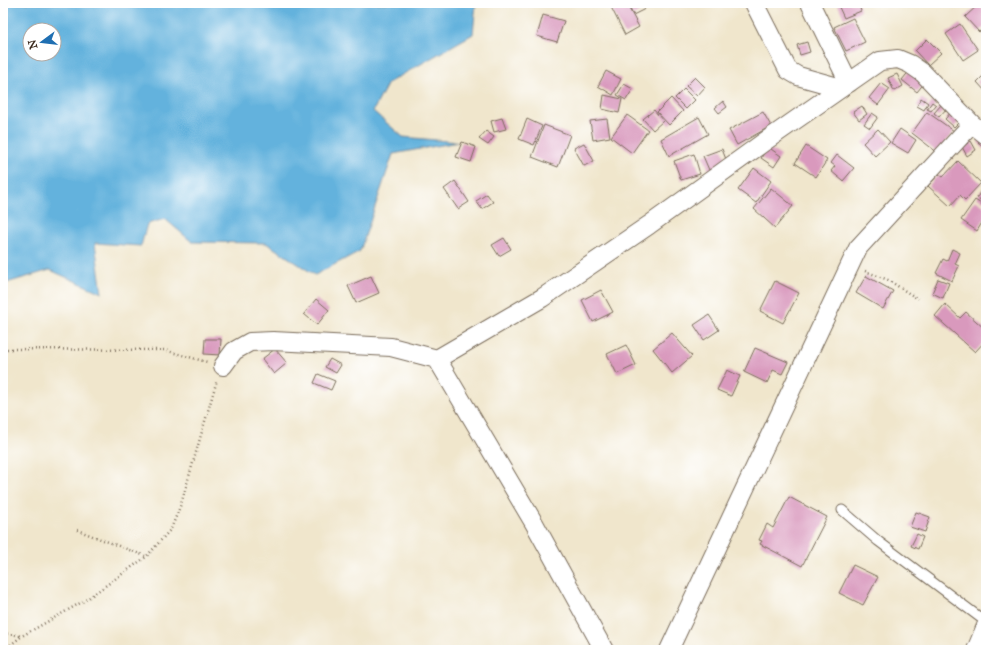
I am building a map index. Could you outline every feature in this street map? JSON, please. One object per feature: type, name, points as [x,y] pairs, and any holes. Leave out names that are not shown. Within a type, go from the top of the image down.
[{"type":"street","points":[[754,3],[788,70],[798,76],[845,85]]},
{"type":"street","points":[[810,3],[845,85]]},
{"type":"street","points":[[223,366],[234,350],[250,342],[273,340],[391,347],[438,359],[542,298],[649,225],[880,61],[898,59],[910,64],[923,73],[979,129],[858,248],[669,650]]},
{"type":"street","points":[[438,359],[534,523],[604,650]]},
{"type":"street","points":[[976,650],[986,626]]},
{"type":"lane","points":[[842,510],[878,541],[986,622]]},
{"type":"path","points":[[849,266],[888,280],[918,299]]},
{"type":"path","points":[[3,349],[164,350],[223,366],[214,391],[181,504],[171,529],[146,557],[84,601],[22,636],[4,650]]},
{"type":"path","points":[[77,530],[146,557]]},
{"type":"path","points":[[3,633],[22,636]]},
{"type":"water","points":[[3,3],[476,3],[473,34],[388,83],[373,111],[403,137],[458,142],[393,154],[360,251],[315,275],[266,243],[192,242],[165,219],[147,224],[141,246],[95,243],[102,293],[50,270],[3,284]]},
{"type":"building","points":[[614,3],[626,3],[639,27],[625,35],[610,5]]},
{"type":"building","points":[[627,3],[642,3],[645,9],[633,15]]},
{"type":"building","points":[[837,3],[858,3],[861,11],[844,18]]},
{"type":"building","points":[[979,4],[986,12],[986,26],[979,32],[965,17]]},
{"type":"building","points":[[543,15],[564,21],[557,42],[537,36]]},
{"type":"building","points":[[853,18],[865,42],[846,51],[834,27]]},
{"type":"building","points":[[960,24],[978,50],[963,60],[946,34]]},
{"type":"building","points":[[927,39],[941,53],[928,65],[915,51]]},
{"type":"building","points":[[807,42],[810,52],[800,55],[797,45]]},
{"type":"building","points":[[910,70],[925,82],[917,92],[902,80]]},
{"type":"building","points":[[606,71],[621,79],[613,95],[598,86]]},
{"type":"building","points":[[986,73],[986,92],[977,82]]},
{"type":"building","points":[[897,74],[903,86],[894,91],[888,78]]},
{"type":"building","points":[[695,77],[705,87],[697,96],[686,86]]},
{"type":"building","points":[[881,83],[890,89],[878,105],[869,98]]},
{"type":"building","points":[[624,84],[633,89],[626,100],[617,95]]},
{"type":"building","points":[[684,89],[695,100],[686,109],[675,98]]},
{"type":"building","points":[[604,95],[622,99],[619,113],[602,109]]},
{"type":"building","points":[[671,98],[683,111],[669,125],[657,112]]},
{"type":"building","points":[[921,98],[928,103],[924,110],[917,106]]},
{"type":"building","points":[[723,101],[727,107],[719,113],[715,108]]},
{"type":"building","points":[[932,102],[936,105],[931,111],[927,109]]},
{"type":"building","points":[[942,104],[947,108],[939,117],[934,113]]},
{"type":"building","points":[[862,106],[867,114],[859,120],[853,112]]},
{"type":"building","points":[[654,110],[663,121],[653,130],[643,119]]},
{"type":"building","points":[[953,110],[962,119],[954,127],[945,119]]},
{"type":"building","points":[[763,112],[771,126],[737,145],[729,130]]},
{"type":"building","points":[[927,112],[954,131],[938,153],[912,133]]},
{"type":"building","points":[[872,113],[878,117],[870,128],[864,124]]},
{"type":"building","points":[[627,115],[648,130],[632,153],[611,137]]},
{"type":"building","points":[[699,117],[708,134],[669,156],[661,139]]},
{"type":"building","points":[[502,118],[506,129],[494,132],[491,121]]},
{"type":"building","points":[[527,119],[542,126],[534,145],[519,139]]},
{"type":"building","points":[[607,119],[610,137],[593,140],[590,121]]},
{"type":"building","points":[[544,125],[570,135],[558,167],[532,157]]},
{"type":"building","points":[[878,129],[890,142],[875,156],[863,143]]},
{"type":"building","points":[[900,129],[916,140],[908,153],[891,143]]},
{"type":"building","points":[[486,131],[494,137],[488,145],[479,139]]},
{"type":"building","points":[[984,136],[986,137],[985,150],[978,142]]},
{"type":"building","points":[[971,141],[976,150],[967,156],[962,147]]},
{"type":"building","points":[[462,142],[476,147],[471,162],[456,157]]},
{"type":"building","points":[[584,143],[594,161],[584,166],[574,148]]},
{"type":"building","points":[[806,146],[827,160],[816,177],[795,163]]},
{"type":"building","points":[[768,147],[781,156],[774,167],[761,158]]},
{"type":"building","points":[[722,149],[727,162],[709,170],[703,156]]},
{"type":"building","points":[[694,154],[700,174],[681,180],[674,161]]},
{"type":"building","points":[[837,155],[854,168],[843,181],[831,171],[835,166],[831,163]]},
{"type":"building","points":[[958,161],[981,183],[965,200],[960,195],[950,206],[928,186],[939,174],[943,177]]},
{"type":"building","points":[[754,168],[771,181],[756,203],[738,190]]},
{"type":"building","points":[[455,181],[469,202],[458,209],[444,189]]},
{"type":"building","points":[[771,188],[793,206],[775,228],[754,209]]},
{"type":"building","points":[[981,190],[986,193],[986,202],[977,198]]},
{"type":"building","points":[[487,194],[493,202],[482,209],[476,201]]},
{"type":"building","points":[[975,200],[986,207],[986,216],[977,231],[961,220]]},
{"type":"building","points":[[504,238],[511,249],[499,256],[492,245]]},
{"type":"building","points":[[952,249],[960,253],[955,264],[959,266],[952,281],[936,273],[943,259],[947,261]]},
{"type":"building","points":[[371,276],[379,293],[356,303],[348,286]]},
{"type":"building","points":[[866,276],[893,291],[883,309],[856,293]]},
{"type":"building","points":[[938,279],[949,283],[943,298],[932,293]]},
{"type":"building","points":[[775,281],[799,293],[783,323],[760,311]]},
{"type":"building","points":[[601,290],[613,312],[593,322],[582,300]]},
{"type":"building","points":[[316,299],[329,310],[317,325],[304,314]]},
{"type":"building","points":[[945,304],[960,318],[966,312],[986,330],[986,340],[975,352],[935,316]]},
{"type":"building","points":[[709,315],[719,330],[704,340],[694,325]]},
{"type":"building","points":[[672,333],[692,356],[672,373],[653,349]]},
{"type":"building","points":[[205,339],[221,339],[220,355],[204,354]]},
{"type":"building","points":[[626,345],[636,365],[617,374],[607,354]]},
{"type":"building","points":[[755,348],[788,362],[782,374],[773,370],[767,383],[744,372]]},
{"type":"building","points":[[275,349],[287,363],[274,374],[262,359]]},
{"type":"building","points":[[330,359],[341,365],[336,373],[325,367]]},
{"type":"building","points":[[727,370],[740,376],[731,396],[717,390]]},
{"type":"building","points":[[318,374],[335,381],[331,390],[314,383]]},
{"type":"building","points":[[789,497],[827,517],[802,566],[760,544],[762,541],[759,540],[767,524],[773,528]]},
{"type":"building","points":[[916,512],[930,517],[925,532],[910,527]]},
{"type":"building","points":[[917,534],[923,537],[918,549],[911,546]]},
{"type":"building","points":[[853,565],[878,577],[863,605],[839,593]]}]
